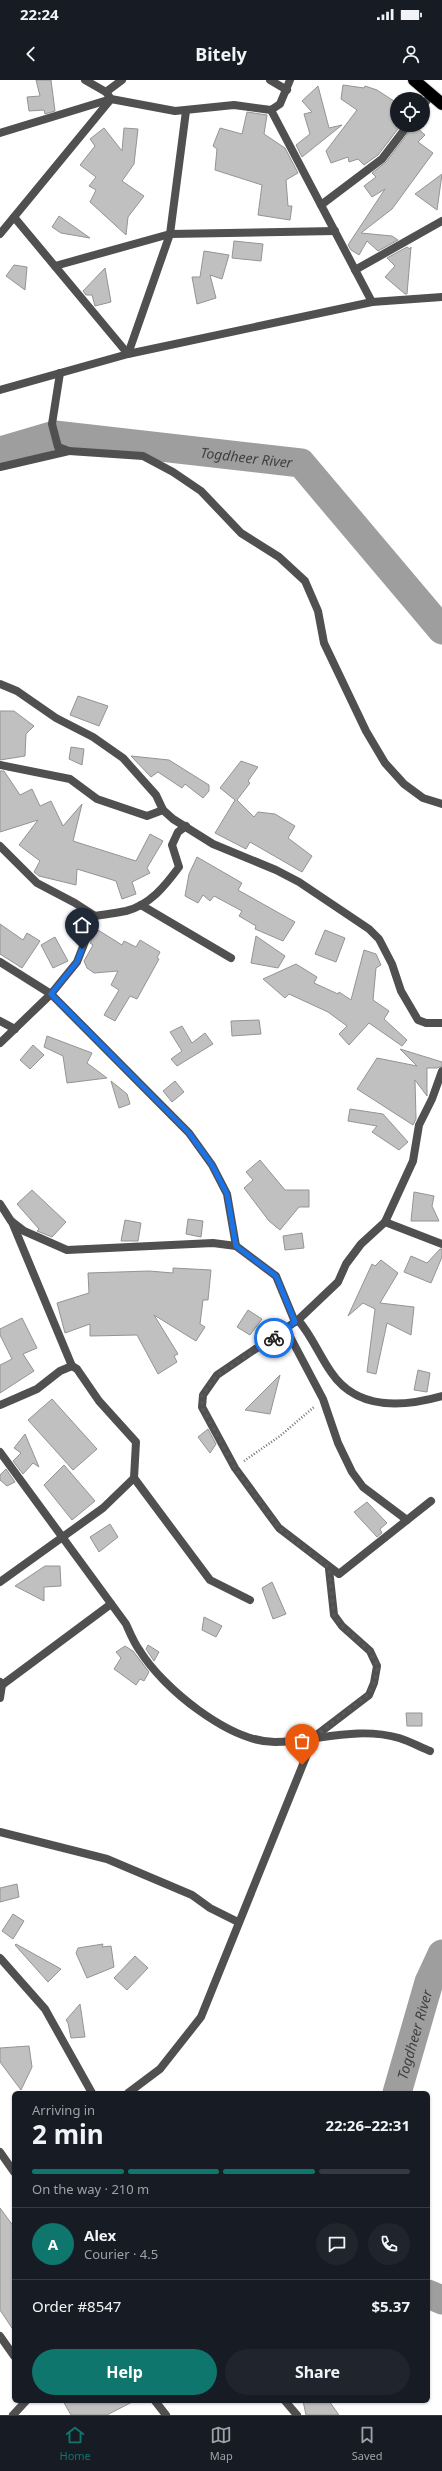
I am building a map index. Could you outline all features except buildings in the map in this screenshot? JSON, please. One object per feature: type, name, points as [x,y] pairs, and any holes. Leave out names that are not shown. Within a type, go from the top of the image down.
[{"type":"highway","points":[[414,80],[442,104]]},
{"type":"street","points":[[85,80],[109,96],[160,109],[186,111],[217,106],[270,110],[280,104],[290,80]]},
{"type":"street","points":[[0,234],[122,80]]},
{"type":"street","points":[[270,80],[287,90]]},
{"type":"street","points":[[0,133],[109,96]]},
{"type":"street","points":[[270,110],[372,302]]},
{"type":"street","points":[[128,354],[170,234],[186,111]]},
{"type":"street","points":[[321,205],[382,159],[403,132]]},
{"type":"street","points":[[14,217],[128,354]]},
{"type":"street","points":[[355,270],[442,221]]},
{"type":"street","points":[[55,266],[170,234],[335,231]]},
{"type":"street","points":[[0,390],[128,354],[372,302],[442,297]]},
{"type":"street","points":[[60,373],[52,424],[58,446],[69,451]]},
{"type":"street","points":[[0,467],[69,451],[143,456],[201,490],[241,533],[279,557],[305,581],[318,611],[324,643],[366,731],[385,762],[404,784],[423,798],[442,804]]},
{"type":"street","points":[[0,684],[17,692],[56,718],[94,737],[122,758],[156,795],[163,810],[213,844],[276,870],[299,882],[369,929],[379,939],[392,964],[400,991],[418,1020],[426,1023],[442,1023]]},
{"type":"street","points":[[0,765],[70,779],[97,799],[147,816],[163,810]]},
{"type":"street","points":[[0,846],[37,883],[75,902],[95,916],[141,905],[155,896],[179,868],[172,845],[178,832],[186,826]]},
{"type":"street","points":[[141,905],[231,958]]},
{"type":"street","points":[[0,1043],[51,994],[77,962],[95,916]]},
{"type":"street","points":[[0,962],[51,994],[189,1133],[212,1165],[227,1194],[236,1246]]},
{"type":"street","points":[[0,1022],[15,1029]]},
{"type":"street","points":[[431,1501],[339,1574],[329,1568],[279,1528],[235,1468],[202,1407],[202,1395],[217,1375],[297,1321],[338,1282],[346,1264],[362,1244],[385,1222],[413,1161],[419,1125],[432,1099],[442,1071]]},
{"type":"street","points":[[0,1204],[12,1221],[72,1366],[77,1369],[99,1401],[136,1442],[134,1478],[210,1580],[250,1600]]},
{"type":"street","points":[[12,1221],[37,1239],[67,1250],[213,1243],[236,1246],[276,1276],[297,1321],[308,1331],[331,1372],[341,1384],[360,1397],[377,1402],[410,1404],[442,1396]]},
{"type":"street","points":[[385,1222],[442,1244]]},
{"type":"street","points":[[286,1329],[323,1399],[338,1443],[352,1472],[363,1487],[407,1520]]},
{"type":"street","points":[[0,1405],[37,1389],[60,1371],[72,1366]]},
{"type":"street","points":[[0,1452],[126,1624],[140,1652],[178,1694],[193,1707],[230,1729],[252,1738],[274,1742],[350,1733],[375,1734],[400,1738],[430,1751]]},
{"type":"street","points":[[0,1582],[103,1508],[134,1478]]},
{"type":"street","points":[[131,2091],[160,2069],[201,2017],[238,1922],[314,1737],[368,1695],[374,1683],[378,1666],[370,1651],[342,1626],[334,1615],[329,1568]]},
{"type":"street","points":[[0,1698],[1,1683],[111,1604]]},
{"type":"street","points":[[0,1832],[107,1859],[192,1895],[210,1908],[238,1922]]},
{"type":"street","points":[[0,1958],[45,2009],[91,2091]]},
{"type":"street","points":[[0,2152],[12,2169]]},
{"type":"street","points":[[0,2336],[12,2353]]},
{"type":"street","points":[[13,2415],[24,2403]]},
{"type":"street","points":[[157,2403],[166,2415]]},
{"type":"street","points":[[287,2403],[297,2415]]},
{"type":"path","points":[[235,1468],[280,1436],[323,1399]]},
{"type":"waterway","name":"Togdheer River","points":[[0,451],[55,435],[301,463],[442,630]]},
{"type":"waterway","name":"Togdheer River","points":[[398,2091],[429,1982],[442,1954]]},
{"type":"waterway","name":"Togdheer River","points":[[430,2295],[442,2300]]},
{"type":"way so far","points":[[274,1338],[217,1375],[202,1395],[202,1407],[235,1468],[279,1528],[329,1568],[334,1615],[342,1626],[370,1651],[378,1666],[374,1683],[368,1695],[344,1712],[314,1737],[302,1765]]},
{"type":"route","points":[[82,949],[77,962],[51,994],[104,1045],[189,1133],[212,1165],[227,1194],[236,1246],[276,1276],[286,1297],[295,1322],[274,1338]]}]
